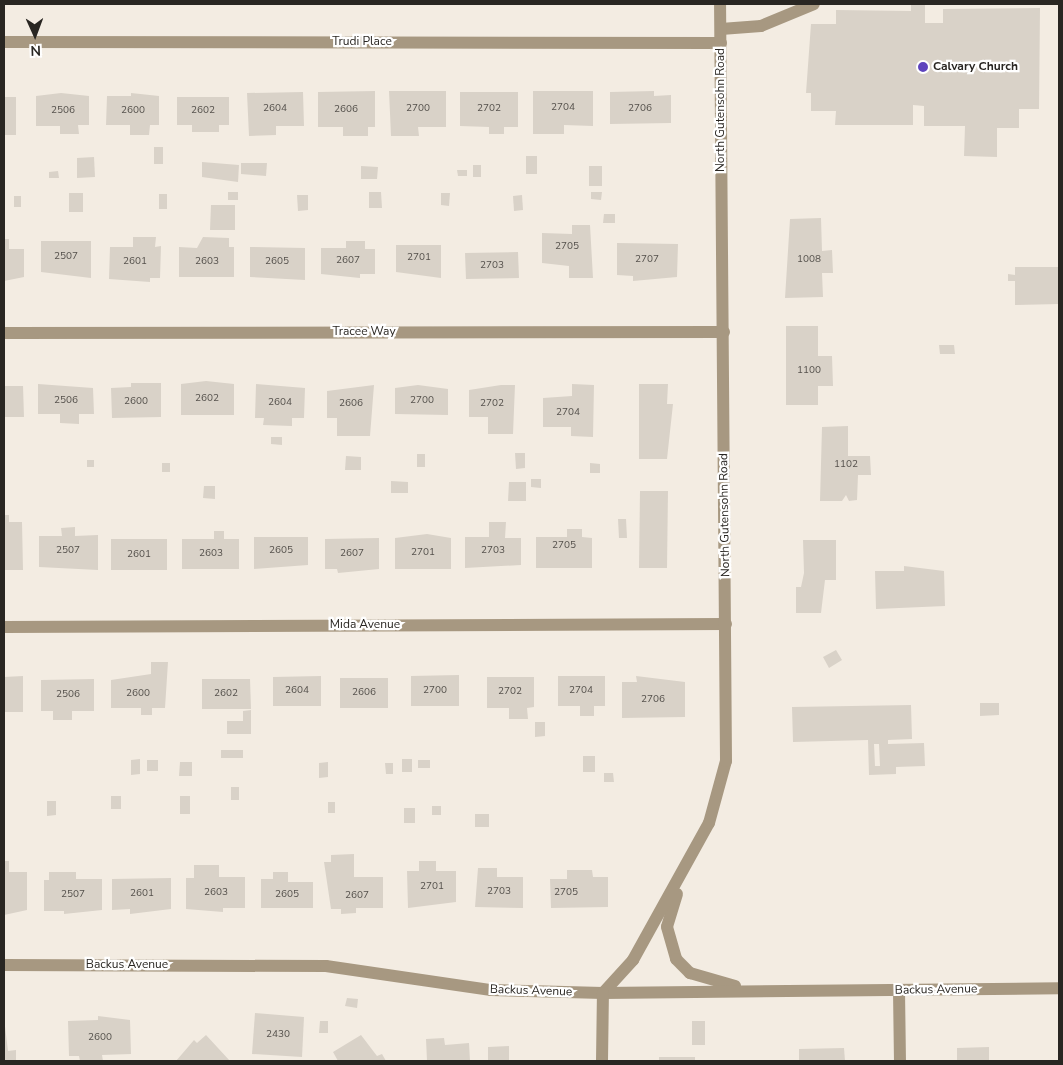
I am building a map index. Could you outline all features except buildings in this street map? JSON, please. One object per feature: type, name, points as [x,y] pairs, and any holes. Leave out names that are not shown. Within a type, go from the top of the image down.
[{"type":"street","name":"North Gutensohn Road","points":[[603,993],[633,960],[709,823],[726,761],[720,4]]},
{"type":"street","points":[[721,30],[761,26],[814,4]]},
{"type":"street","name":"Trudi Place","points":[[4,42],[721,43]]},
{"type":"street","name":"Tracee Way","points":[[4,333],[724,332]]},
{"type":"street","name":"Mida Avenue","points":[[4,627],[726,624]]},
{"type":"street","points":[[684,870],[667,927],[676,959],[690,973],[712,982],[769,992]]},
{"type":"street","name":"Backus Avenue","points":[[4,965],[326,966],[491,990],[603,993],[1059,988]]},
{"type":"street","points":[[899,991],[900,1061]]},
{"type":"street","points":[[602,1061],[603,993]]},
{"type":"place","name":"Calvary Church","points":[[923,67]]}]
